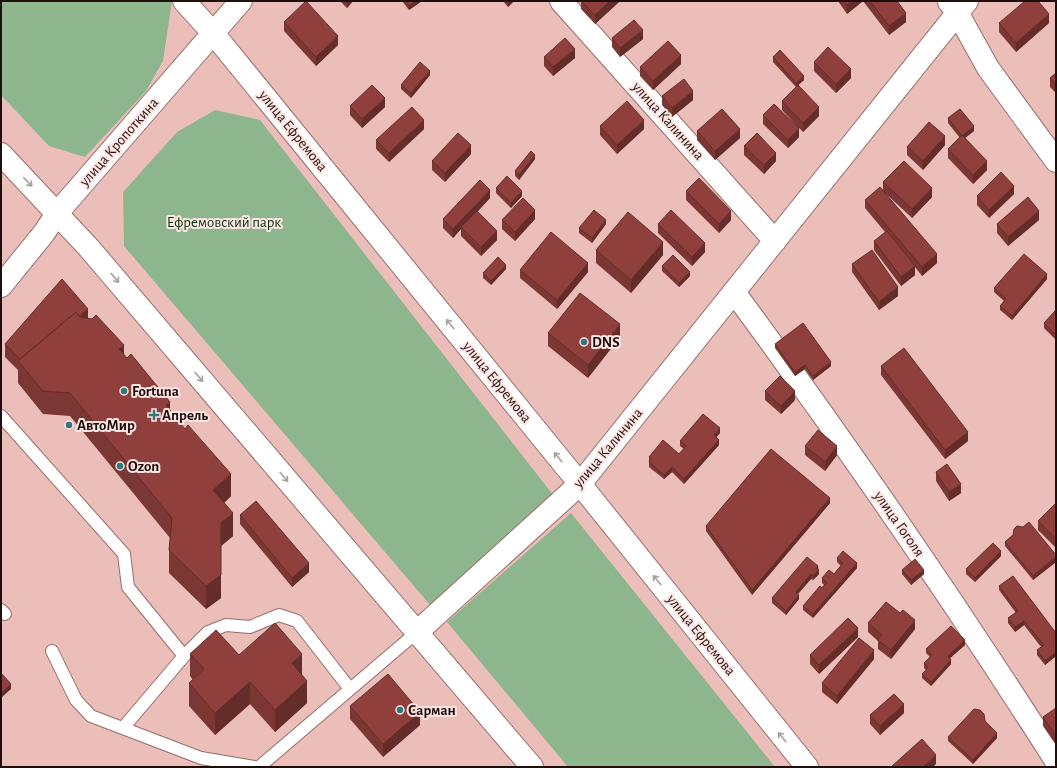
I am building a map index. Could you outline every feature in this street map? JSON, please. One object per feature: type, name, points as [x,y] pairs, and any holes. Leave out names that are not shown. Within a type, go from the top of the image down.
[{"type":"main road","name":"улица Ефремова","points":[[184,1],[213,33],[580,484],[807,767]]},
{"type":"main road","name":"улица Кропоткина","points":[[1,286],[44,233],[58,212],[242,1]]},
{"type":"main road","name":"улица Калинина","points":[[561,1],[775,241]]},
{"type":"main road","name":"улица Калинина","points":[[416,633],[580,484],[775,241],[957,5]]},
{"type":"main road","points":[[957,5],[988,68],[1056,161]]},
{"type":"main road","points":[[1,154],[58,212],[532,767]]},
{"type":"main road","name":"улица Гоголя","points":[[734,292],[795,374],[956,606],[1056,761]]},
{"type":"lane","points":[[1,416],[124,554],[128,586],[184,656]]},
{"type":"lane","points":[[123,728],[184,656],[208,632],[226,625],[250,627],[279,615],[297,621],[350,689]]},
{"type":"lane","points":[[259,767],[416,633]]},
{"type":"lane","points":[[52,651],[76,700],[91,716],[201,758],[254,767]]},
{"type":"green space","points":[[1,1],[172,1],[163,61],[146,91],[85,157],[49,146],[1,95]]},
{"type":"green space","name":"Ефремовский парк","points":[[215,110],[260,120],[554,496],[431,606],[124,246],[123,192],[177,132]]},
{"type":"green space","points":[[571,513],[775,767],[568,767],[447,622]]},
{"type":"building","points":[[306,1],[338,36],[316,57],[284,22]]},
{"type":"building","points":[[406,1],[416,1],[409,6]]},
{"type":"building","points":[[581,1],[610,1],[595,15]]},
{"type":"building","points":[[844,1],[852,1],[847,5]]},
{"type":"building","points":[[870,1],[897,1],[906,13],[889,26]]},
{"type":"building","points":[[1025,1],[1038,1],[1049,14],[1016,43],[999,23]]},
{"type":"building","points":[[634,20],[643,30],[620,48],[612,38]]},
{"type":"building","points":[[565,38],[575,49],[553,67],[544,57]]},
{"type":"building","points":[[668,41],[681,55],[653,81],[640,67]]},
{"type":"building","points":[[828,47],[851,69],[836,84],[814,62]]},
{"type":"building","points":[[780,50],[804,76],[796,83],[773,57]]},
{"type":"building","points":[[420,62],[430,71],[411,93],[401,85]]},
{"type":"building","points":[[1056,73],[1056,85],[1050,78]]},
{"type":"building","points":[[684,79],[693,91],[672,108],[662,96]]},
{"type":"building","points":[[372,85],[385,98],[362,119],[350,106]]},
{"type":"building","points":[[798,85],[819,107],[803,123],[782,101]]},
{"type":"building","points":[[627,101],[644,120],[617,145],[600,126]]},
{"type":"building","points":[[774,104],[799,128],[788,140],[763,115]]},
{"type":"building","points":[[412,107],[424,120],[389,153],[376,140]]},
{"type":"building","points":[[722,109],[740,129],[715,151],[697,131]]},
{"type":"building","points":[[960,109],[974,126],[962,136],[948,118]]},
{"type":"building","points":[[929,122],[945,136],[923,161],[907,147]]},
{"type":"building","points":[[458,133],[471,145],[445,173],[432,161]]},
{"type":"building","points":[[757,133],[776,153],[764,165],[744,146]]},
{"type":"building","points":[[962,135],[987,161],[973,175],[948,149]]},
{"type":"building","points":[[531,151],[535,155],[519,175],[515,171]]},
{"type":"building","points":[[904,161],[932,188],[912,209],[883,182]]},
{"type":"building","points":[[1001,172],[1014,186],[989,210],[977,196]]},
{"type":"building","points":[[507,176],[522,191],[511,203],[496,188]]},
{"type":"building","points":[[699,178],[731,211],[719,224],[686,191]]},
{"type":"building","points":[[480,180],[490,190],[453,229],[443,219]]},
{"type":"building","points":[[880,187],[937,254],[922,267],[865,200]]},
{"type":"building","points":[[1028,197],[1039,211],[1008,237],[997,224]]},
{"type":"building","points":[[523,198],[535,210],[515,232],[502,220]]},
{"type":"building","points":[[594,210],[606,220],[592,238],[579,228]]},
{"type":"building","points":[[671,210],[705,243],[692,257],[658,224]]},
{"type":"building","points":[[477,211],[497,231],[481,247],[461,227]]},
{"type":"building","points":[[628,212],[663,242],[631,280],[596,250]]},
{"type":"building","points":[[887,231],[915,266],[901,277],[874,241]]},
{"type":"building","points":[[551,232],[588,263],[557,300],[520,270]]},
{"type":"building","points":[[872,250],[898,287],[879,302],[852,264]]},
{"type":"building","points":[[1024,254],[1047,274],[1012,316],[1000,306],[1006,299],[994,288]]},
{"type":"building","points":[[673,255],[690,272],[679,283],[662,266]]},
{"type":"building","points":[[498,257],[506,265],[491,281],[483,273]]},
{"type":"building","points":[[62,279],[88,309],[79,316],[76,312],[20,359],[5,344]]},
{"type":"building","name":"DNS","points":[[580,293],[620,324],[588,365],[548,333]]},
{"type":"building","points":[[1056,310],[1056,333],[1055,334],[1044,323]]},
{"type":"building","points":[[76,312],[80,317],[92,319],[96,315],[124,345],[119,349],[127,358],[131,354],[170,402],[166,405],[185,429],[188,425],[231,474],[213,490],[233,513],[221,523],[221,575],[206,586],[169,550],[172,518],[70,393],[43,391],[18,361]]},
{"type":"building","points":[[803,323],[831,362],[813,376],[805,365],[795,372],[775,344]]},
{"type":"building","points":[[904,348],[968,432],[945,450],[881,366]]},
{"type":"building","points":[[780,376],[795,391],[781,406],[765,391]]},
{"type":"building","points":[[703,414],[720,428],[714,435],[719,440],[684,479],[672,467],[664,475],[649,462],[651,459],[649,457],[663,440],[679,454],[686,446],[680,441]]},
{"type":"building","points":[[818,430],[837,446],[825,462],[805,446]]},
{"type":"building","points":[[771,449],[830,498],[752,590],[706,526]]},
{"type":"building","points":[[947,464],[961,484],[949,492],[936,472]]},
{"type":"building","points":[[256,501],[309,563],[292,578],[240,515]]},
{"type":"building","points":[[1056,503],[1056,539],[1038,521]]},
{"type":"building","points":[[1029,522],[1056,555],[1056,557],[1033,576],[1005,542],[1013,535],[1014,529],[1017,526],[1023,527]]},
{"type":"building","points":[[993,543],[1001,551],[975,578],[966,569]]},
{"type":"building","points":[[843,551],[857,563],[813,614],[803,606],[820,586],[822,588],[827,583],[822,578],[829,570],[834,574],[843,563],[837,558]]},
{"type":"building","points":[[807,557],[818,566],[816,568],[819,570],[813,576],[811,574],[796,592],[799,595],[786,611],[772,598]]},
{"type":"building","points":[[915,559],[924,570],[911,580],[902,570]]},
{"type":"building","points":[[1013,576],[1056,633],[1056,652],[1045,661],[1037,650],[1044,645],[1024,621],[1015,627],[1008,618],[1018,611],[999,586]]},
{"type":"building","points":[[886,602],[900,613],[903,610],[915,620],[891,650],[878,640],[882,635],[868,623]]},
{"type":"building","points":[[848,618],[858,628],[819,665],[810,655]]},
{"type":"building","points":[[275,623],[302,654],[292,663],[307,681],[275,710],[250,682],[215,713],[189,683],[204,669],[190,654],[216,630],[239,655]]},
{"type":"building","points":[[951,626],[965,640],[948,656],[951,660],[931,682],[922,674],[928,668],[924,663],[932,655],[926,649]]},
{"type":"building","points":[[859,638],[874,650],[837,696],[822,683]]},
{"type":"building","points":[[1,673],[11,684],[1,694]]},
{"type":"building","points":[[388,674],[420,712],[383,744],[350,706]]},
{"type":"building","points":[[894,694],[904,704],[880,726],[870,715]]},
{"type":"building","points":[[1056,708],[1056,736],[1043,717]]},
{"type":"building","points":[[974,709],[980,710],[984,714],[985,721],[997,733],[973,760],[948,737]]},
{"type":"building","points":[[922,739],[936,755],[923,767],[891,767]]},
{"type":"place","name":"DNS","points":[[584,342]]},
{"type":"place","name":"Fortuna","points":[[124,391]]},
{"type":"place","name":"Апрель","points":[[154,415]]},
{"type":"place","name":"АвтоМир","points":[[69,425]]},
{"type":"place","name":"Ozon","points":[[120,466]]},
{"type":"place","name":"Сарман","points":[[400,710]]}]
